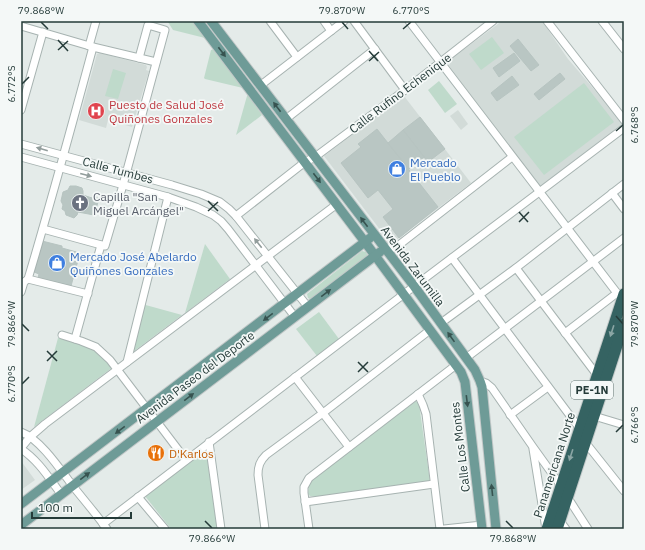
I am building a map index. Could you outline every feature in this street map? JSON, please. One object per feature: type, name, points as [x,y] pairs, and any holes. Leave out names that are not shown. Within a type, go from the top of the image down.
[{"type":"highway","name":"Panamericana Norte","points":[[546,529],[580,429],[621,294]]},
{"type":"highway","name":"Panamericana Norte","points":[[561,526],[585,442],[624,324]]},
{"type":"main road","name":"Avenida Zarumilla","points":[[198,21],[337,204],[456,365]]},
{"type":"main road","name":"Avenida Zarumilla","points":[[211,21],[442,323],[475,370],[480,381]]},
{"type":"main road","name":"Avenida Paseo del Deporte","points":[[21,504],[374,235]]},
{"type":"main road","name":"Avenida Paseo del Deporte","points":[[21,525],[384,248]]},
{"type":"main road","name":"Calle Los Montes","points":[[456,365],[465,382],[482,527]]},
{"type":"main road","points":[[480,381],[496,529]]},
{"type":"street","points":[[21,292],[43,229],[64,156],[96,21]]},
{"type":"street","points":[[270,21],[297,57]]},
{"type":"street","points":[[324,21],[331,31]]},
{"type":"street","points":[[261,85],[344,21]]},
{"type":"street","points":[[354,21],[405,90]]},
{"type":"street","name":"Calle Rufino Echenique","points":[[236,216],[305,162],[315,157],[405,90],[494,21]]},
{"type":"street","points":[[547,21],[624,120]]},
{"type":"street","points":[[602,21],[624,49]]},
{"type":"street","points":[[411,22],[592,262],[621,294],[565,333]]},
{"type":"street","points":[[22,24],[43,32],[91,46],[156,62]]},
{"type":"street","points":[[75,339],[123,185],[165,30],[148,26],[139,58]]},
{"type":"street","points":[[21,110],[43,32]]},
{"type":"street","points":[[286,119],[375,50]]},
{"type":"street","points":[[21,432],[27,434],[46,452],[105,526],[138,497],[209,442],[624,128]]},
{"type":"street","name":"Calle Tumbes","points":[[21,144],[172,185],[220,202],[236,216],[308,307]]},
{"type":"street","points":[[384,248],[393,248],[399,245],[512,156]]},
{"type":"street","name":"Calle Tumbes","points":[[21,157],[168,197],[205,210],[221,221],[228,229],[295,317]]},
{"type":"street","points":[[442,323],[516,268],[624,184]]},
{"type":"street","points":[[612,193],[624,209]]},
{"type":"street","points":[[127,362],[168,197]]},
{"type":"street","points":[[62,494],[30,455],[21,448],[30,437],[117,369],[337,204]]},
{"type":"street","points":[[43,229],[103,246]]},
{"type":"street","points":[[466,358],[624,238]]},
{"type":"street","points":[[452,258],[580,429]]},
{"type":"street","points":[[516,268],[597,375]]},
{"type":"street","points":[[24,280],[88,294]]},
{"type":"street","points":[[265,529],[258,474],[258,466],[261,460],[430,330]]},
{"type":"street","points":[[62,335],[96,347],[110,360],[186,460]]},
{"type":"street","points":[[309,529],[304,492],[304,487],[308,478],[456,365]]},
{"type":"street","points":[[295,377],[349,447]]},
{"type":"street","name":"Avenida Zarumilla","points":[[480,381],[486,383],[492,388],[561,486],[588,529]]},
{"type":"street","points":[[510,414],[548,386]]},
{"type":"street","points":[[418,394],[426,414],[440,529]]},
{"type":"street","points":[[594,416],[624,425]]},
{"type":"street","points":[[209,442],[221,529]]},
{"type":"street","points":[[585,442],[624,488]]},
{"type":"street","points":[[533,447],[546,529]]},
{"type":"street","points":[[305,502],[434,484]]},
{"type":"street","points":[[138,497],[165,529]]},
{"type":"street","points":[[444,529],[482,527]]},
{"type":"shaded area","points":[[502,21],[542,21],[568,59],[623,123],[540,187],[449,66],[451,59]]},
{"type":"shaded area","points":[[100,53],[146,65],[146,70],[149,71],[132,127],[108,120],[106,128],[79,120],[97,54]]},
{"type":"shaded area","name":"Mercado El Pueblo","points":[[404,96],[471,183],[391,244],[324,156]]},
{"type":"shaded area","points":[[458,110],[468,124],[461,130],[450,116]]},
{"type":"shaded area","points":[[21,461],[35,480],[21,490]]},
{"type":"green space","points":[[192,21],[205,38],[173,30],[168,22]]},
{"type":"green space","points":[[492,37],[504,53],[481,70],[469,54]]},
{"type":"green space","points":[[214,49],[243,88],[204,78],[211,50]]},
{"type":"green space","points":[[113,69],[126,73],[118,99],[105,96]]},
{"type":"green space","points":[[439,81],[457,104],[445,113],[428,90]]},
{"type":"green space","points":[[584,83],[614,122],[544,175],[514,137]]},
{"type":"green space","points":[[248,95],[262,115],[236,135],[247,96]]},
{"type":"green space","points":[[205,244],[230,279],[185,313]]},
{"type":"green space","points":[[362,251],[366,252],[368,256],[310,299],[308,298],[307,294]]},
{"type":"green space","points":[[142,304],[182,315],[129,355]]},
{"type":"green space","points":[[319,312],[339,339],[317,356],[296,329]]},
{"type":"green space","points":[[58,338],[93,348],[113,367],[34,427]]},
{"type":"green space","points":[[416,401],[419,404],[430,481],[318,497],[310,496],[308,494],[309,485],[312,479]]},
{"type":"green space","points":[[204,452],[207,454],[217,529],[171,529],[145,496]]},
{"type":"building","points":[[518,39],[539,65],[531,71],[510,46]]},
{"type":"building","points":[[514,53],[520,61],[499,77],[493,68]]},
{"type":"building","points":[[560,73],[565,79],[539,100],[534,94]]},
{"type":"building","points":[[512,76],[519,85],[497,101],[491,93]]},
{"type":"building","points":[[420,117],[445,149],[428,162],[403,130]]},
{"type":"building","points":[[377,129],[438,207],[399,238],[383,217],[393,209],[378,190],[368,198],[341,163],[361,147],[358,144]]},
{"type":"building","points":[[403,130],[424,157],[409,169],[388,143]]},
{"type":"building","name":"Capilla \"San Miguel Arcángel\"","points":[[70,186],[82,188],[83,195],[92,198],[93,195],[99,199],[94,215],[78,212],[74,218],[66,215],[65,211],[62,209],[63,205],[61,201],[63,192],[68,190]]},
{"type":"building","name":"Mercado José Abelardo Quiñones Gonzales","points":[[42,241],[62,246],[62,248],[80,253],[71,286],[38,278],[39,274],[34,272]]},
{"type":"place","name":"Puesto de Salud José Quiñones Gonzales","points":[[96,111]]},
{"type":"place","name":"Mercado El Pueblo","points":[[397,169]]},
{"type":"place","name":"Capilla \"San Miguel Arcángel\"","points":[[80,203]]},
{"type":"place","name":"Mercado José Abelardo Quiñones Gonzales","points":[[57,263]]},
{"type":"place","name":"D'Karlos","points":[[156,453]]}]
